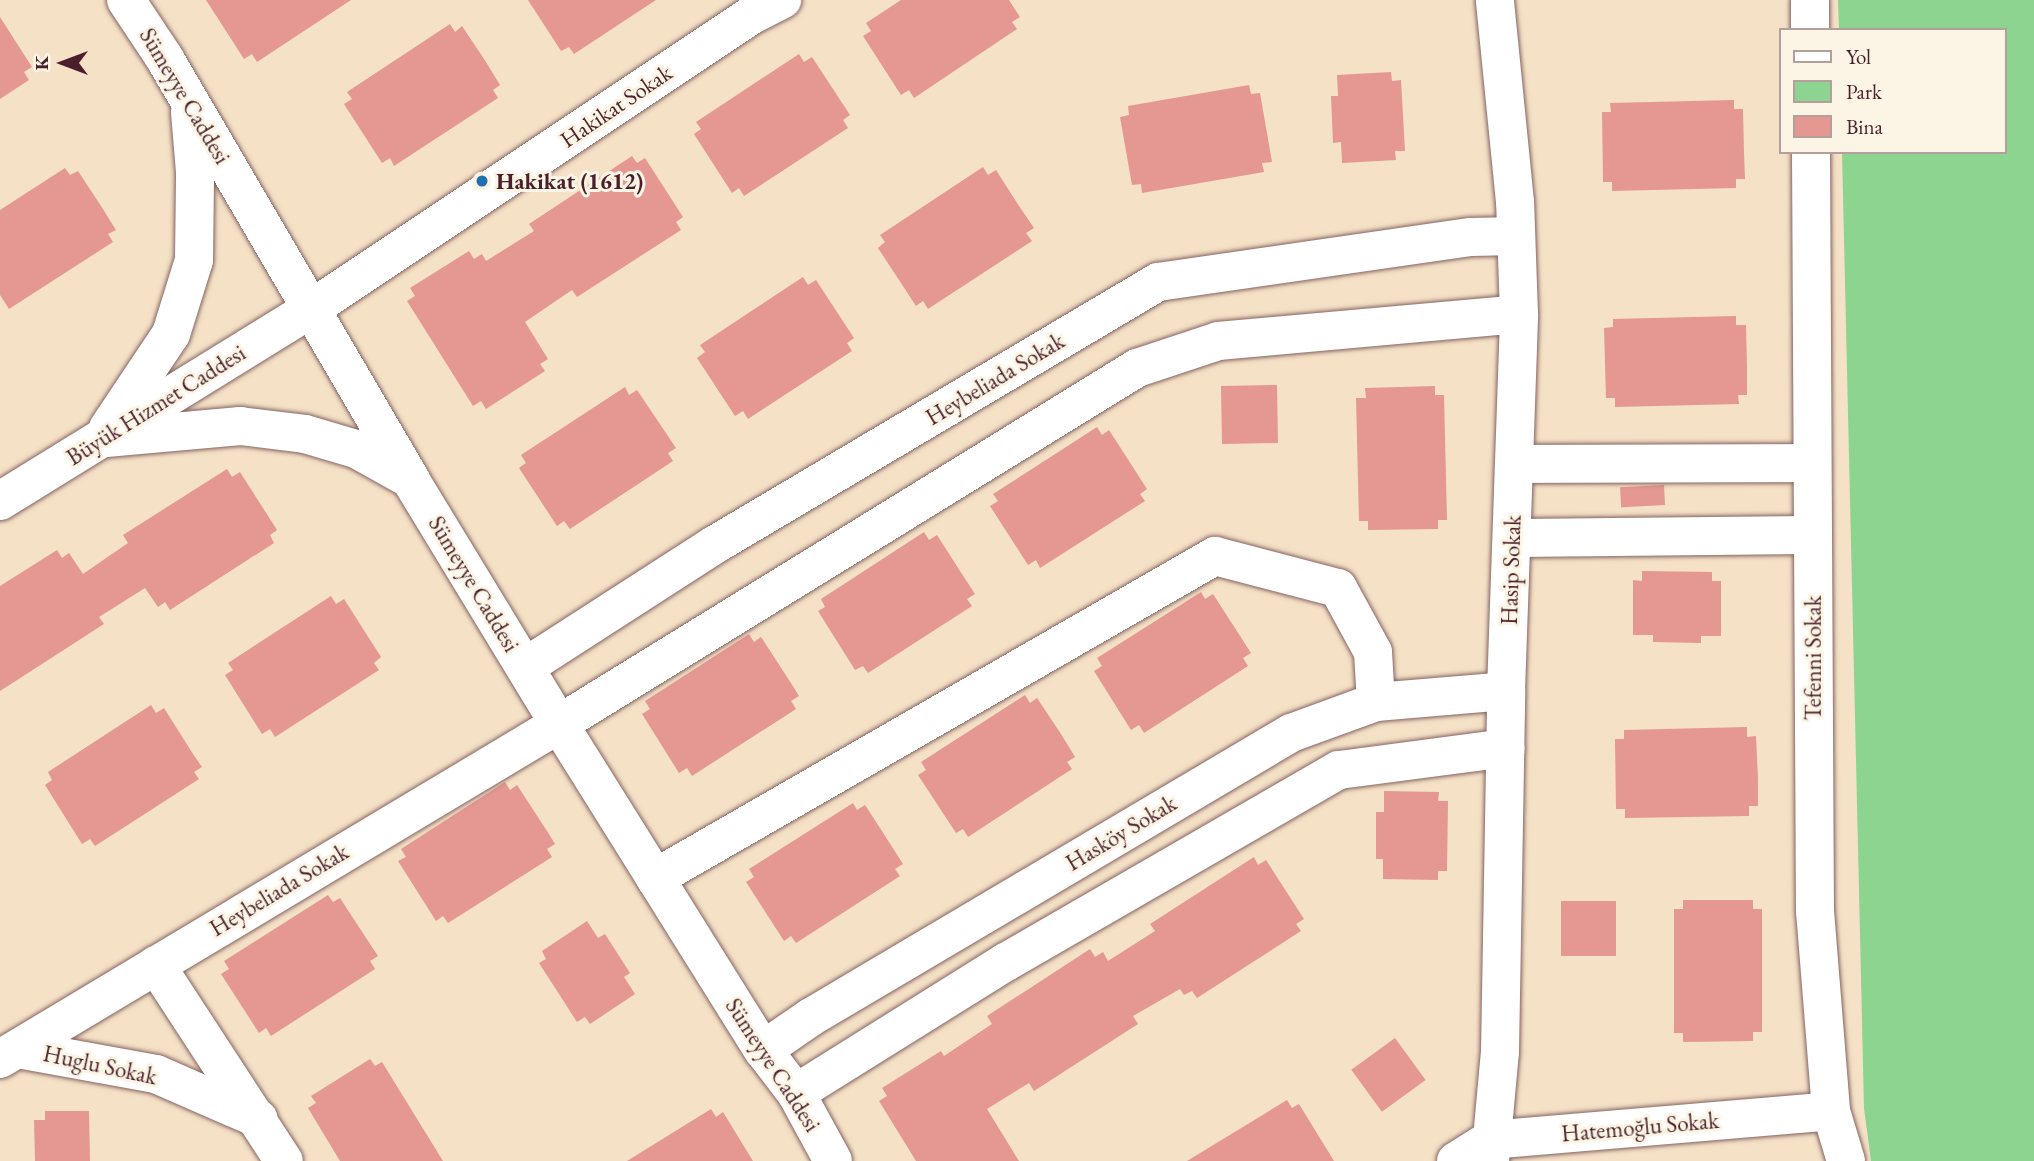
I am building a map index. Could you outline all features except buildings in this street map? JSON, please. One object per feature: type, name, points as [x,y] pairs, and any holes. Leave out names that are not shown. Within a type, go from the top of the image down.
[{"type":"street","name":"Hasip Sokak","points":[[1490,1150],[1500,1052],[1506,691],[1519,314],[1516,236],[1495,0]]},
{"type":"street","points":[[1810,0],[1810,28]]},
{"type":"street","name":"Sümeyye Caddesi","points":[[129,1],[410,479],[763,1051],[796,1093],[833,1161]]},
{"type":"street","name":"Hakikat Sokak","points":[[311,309],[759,5]]},
{"type":"street","points":[[101,438],[171,334],[194,260],[195,172],[190,102]]},
{"type":"street","name":"Tefenni Sokak","points":[[1811,154],[1815,911],[1831,1111],[1846,1161]]},
{"type":"street","name":"Heybeliada Sokak","points":[[525,667],[716,544],[1158,282],[1471,237],[1516,236]]},
{"type":"street","name":"Büyük Hizmet Caddesi","points":[[0,501],[311,309]]},
{"type":"street","name":"Heybeliada Sokak","points":[[9,1054],[559,724],[1137,368],[1218,341],[1519,314]]},
{"type":"street","points":[[101,438],[240,426],[305,434],[356,449],[410,479]]},
{"type":"street","points":[[1514,464],[1812,463]]},
{"type":"street","points":[[1513,538],[1812,535]]},
{"type":"street","points":[[655,878],[769,809],[1215,556],[1338,588],[1373,652],[1376,702]]},
{"type":"street","name":"Hasköy Sokak","points":[[763,1051],[811,1017],[1291,733],[1376,702],[1506,691]]},
{"type":"street","points":[[796,1093],[1006,961],[1339,770],[1506,748]]},
{"type":"street","points":[[156,965],[284,1161]]},
{"type":"street","name":"Huglu Sokak","points":[[9,1054],[156,1074],[259,1119]]},
{"type":"street","name":"Hatemoğlu Sokak","points":[[1456,1161],[1490,1150],[1831,1111]]},
{"type":"green space","points":[[1838,0],[2034,0],[2034,1161],[1871,1161],[1864,1108],[1842,154],[2006,154],[2006,28],[1839,28]]},
{"type":"place","name":"Hakikat (1612)","points":[[482,181]]}]
